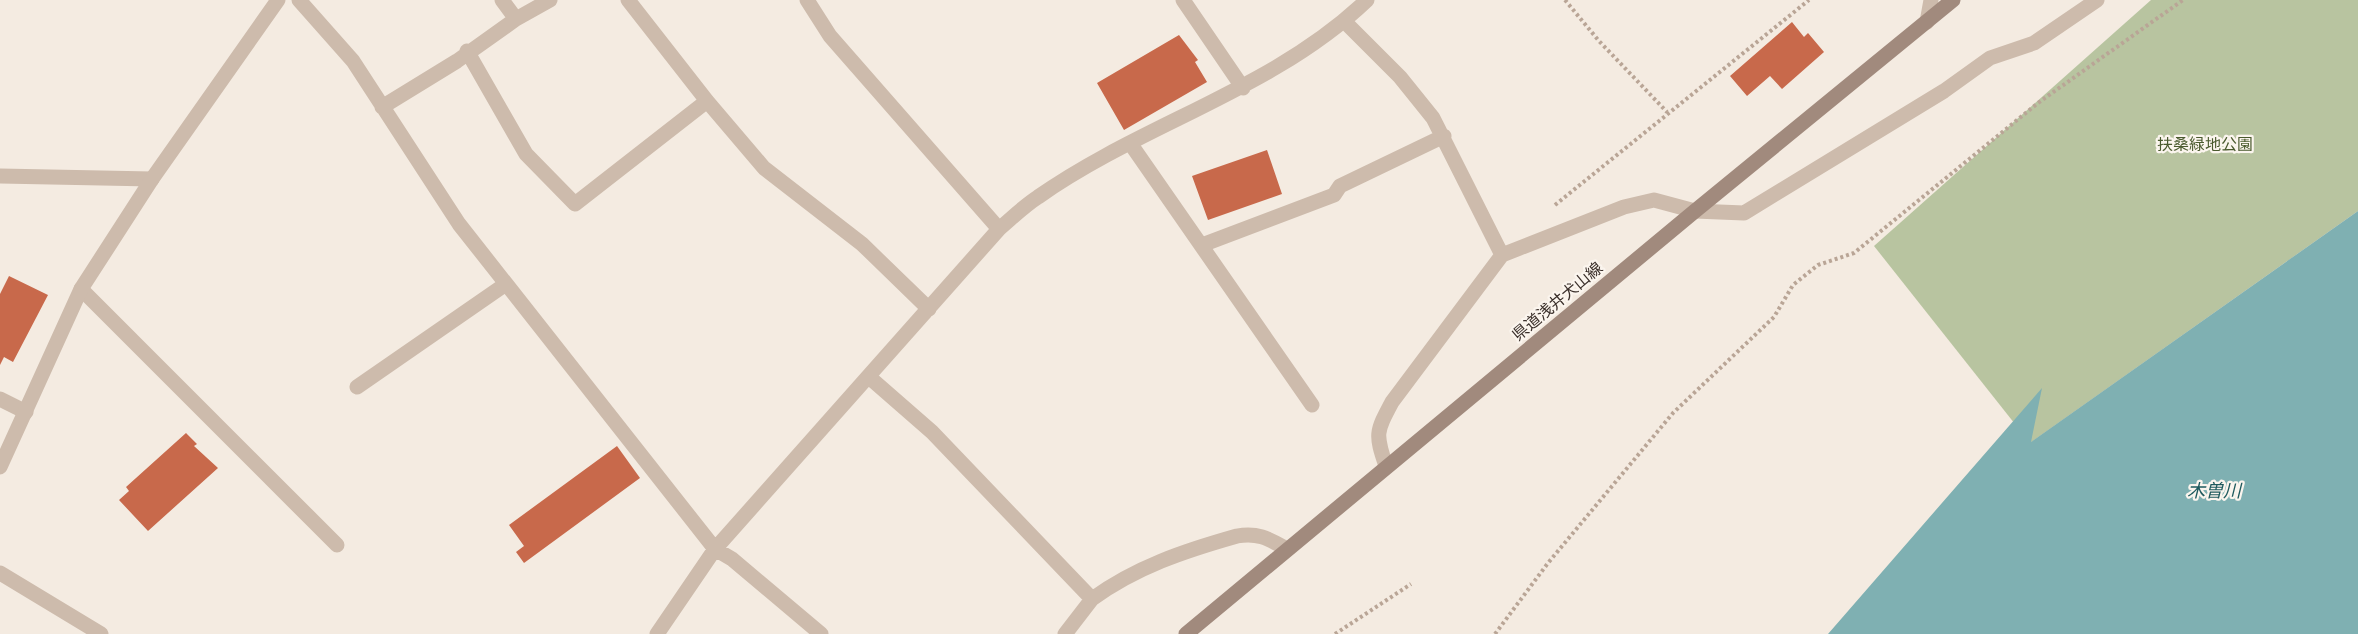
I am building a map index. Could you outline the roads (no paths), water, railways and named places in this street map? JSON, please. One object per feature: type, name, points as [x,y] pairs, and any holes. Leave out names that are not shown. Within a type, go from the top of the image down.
[{"type":"main road","name":"県道浅井犬山線","points":[[1186,634],[1386,466],[1953,0]]},
{"type":"street","points":[[0,467],[81,289],[152,180],[278,0]]},
{"type":"street","points":[[299,0],[353,61],[459,224],[715,549],[732,558],[821,634]]},
{"type":"street","points":[[502,0],[516,19]]},
{"type":"street","points":[[382,107],[457,61],[467,51],[516,19],[550,0]]},
{"type":"street","points":[[628,0],[707,101],[764,168],[862,244],[929,309]]},
{"type":"street","points":[[807,0],[844,52],[903,116],[999,229]]},
{"type":"street","points":[[1183,0],[1243,88]]},
{"type":"street","points":[[657,634],[715,549],[999,229],[1037,197],[1130,143],[1243,88],[1322,39],[1367,0]]},
{"type":"street","points":[[1927,22],[1931,0]]},
{"type":"street","points":[[1386,466],[1377,438],[1381,423],[1392,402],[1502,255],[1614,211],[1654,200],[1695,211],[1743,213],[1944,91],[1990,58],[2034,43],[2097,0]]},
{"type":"street","points":[[1344,21],[1400,77],[1433,118],[1502,255]]},
{"type":"street","points":[[467,51],[526,154],[575,204],[707,101]]},
{"type":"street","points":[[1202,244],[1334,195],[1340,186],[1444,136]]},
{"type":"street","points":[[1130,143],[1312,405]]},
{"type":"street","points":[[0,176],[152,180]]},
{"type":"street","points":[[357,387],[506,284]]},
{"type":"street","points":[[81,289],[337,545]]},
{"type":"street","points":[[869,377],[932,432],[1092,599]]},
{"type":"street","points":[[0,399],[26,412]]},
{"type":"street","points":[[1065,634],[1092,599],[1121,578],[1147,566],[1252,533],[1287,549]]},
{"type":"street","points":[[0,573],[101,634]]},
{"type":"water","name":"木曽川","points":[[2358,211],[2358,634],[1828,634],[2042,388],[2031,442]]},
{"type":"park label","name":"扶桑緑地公園","points":[[2205,144]]}]
